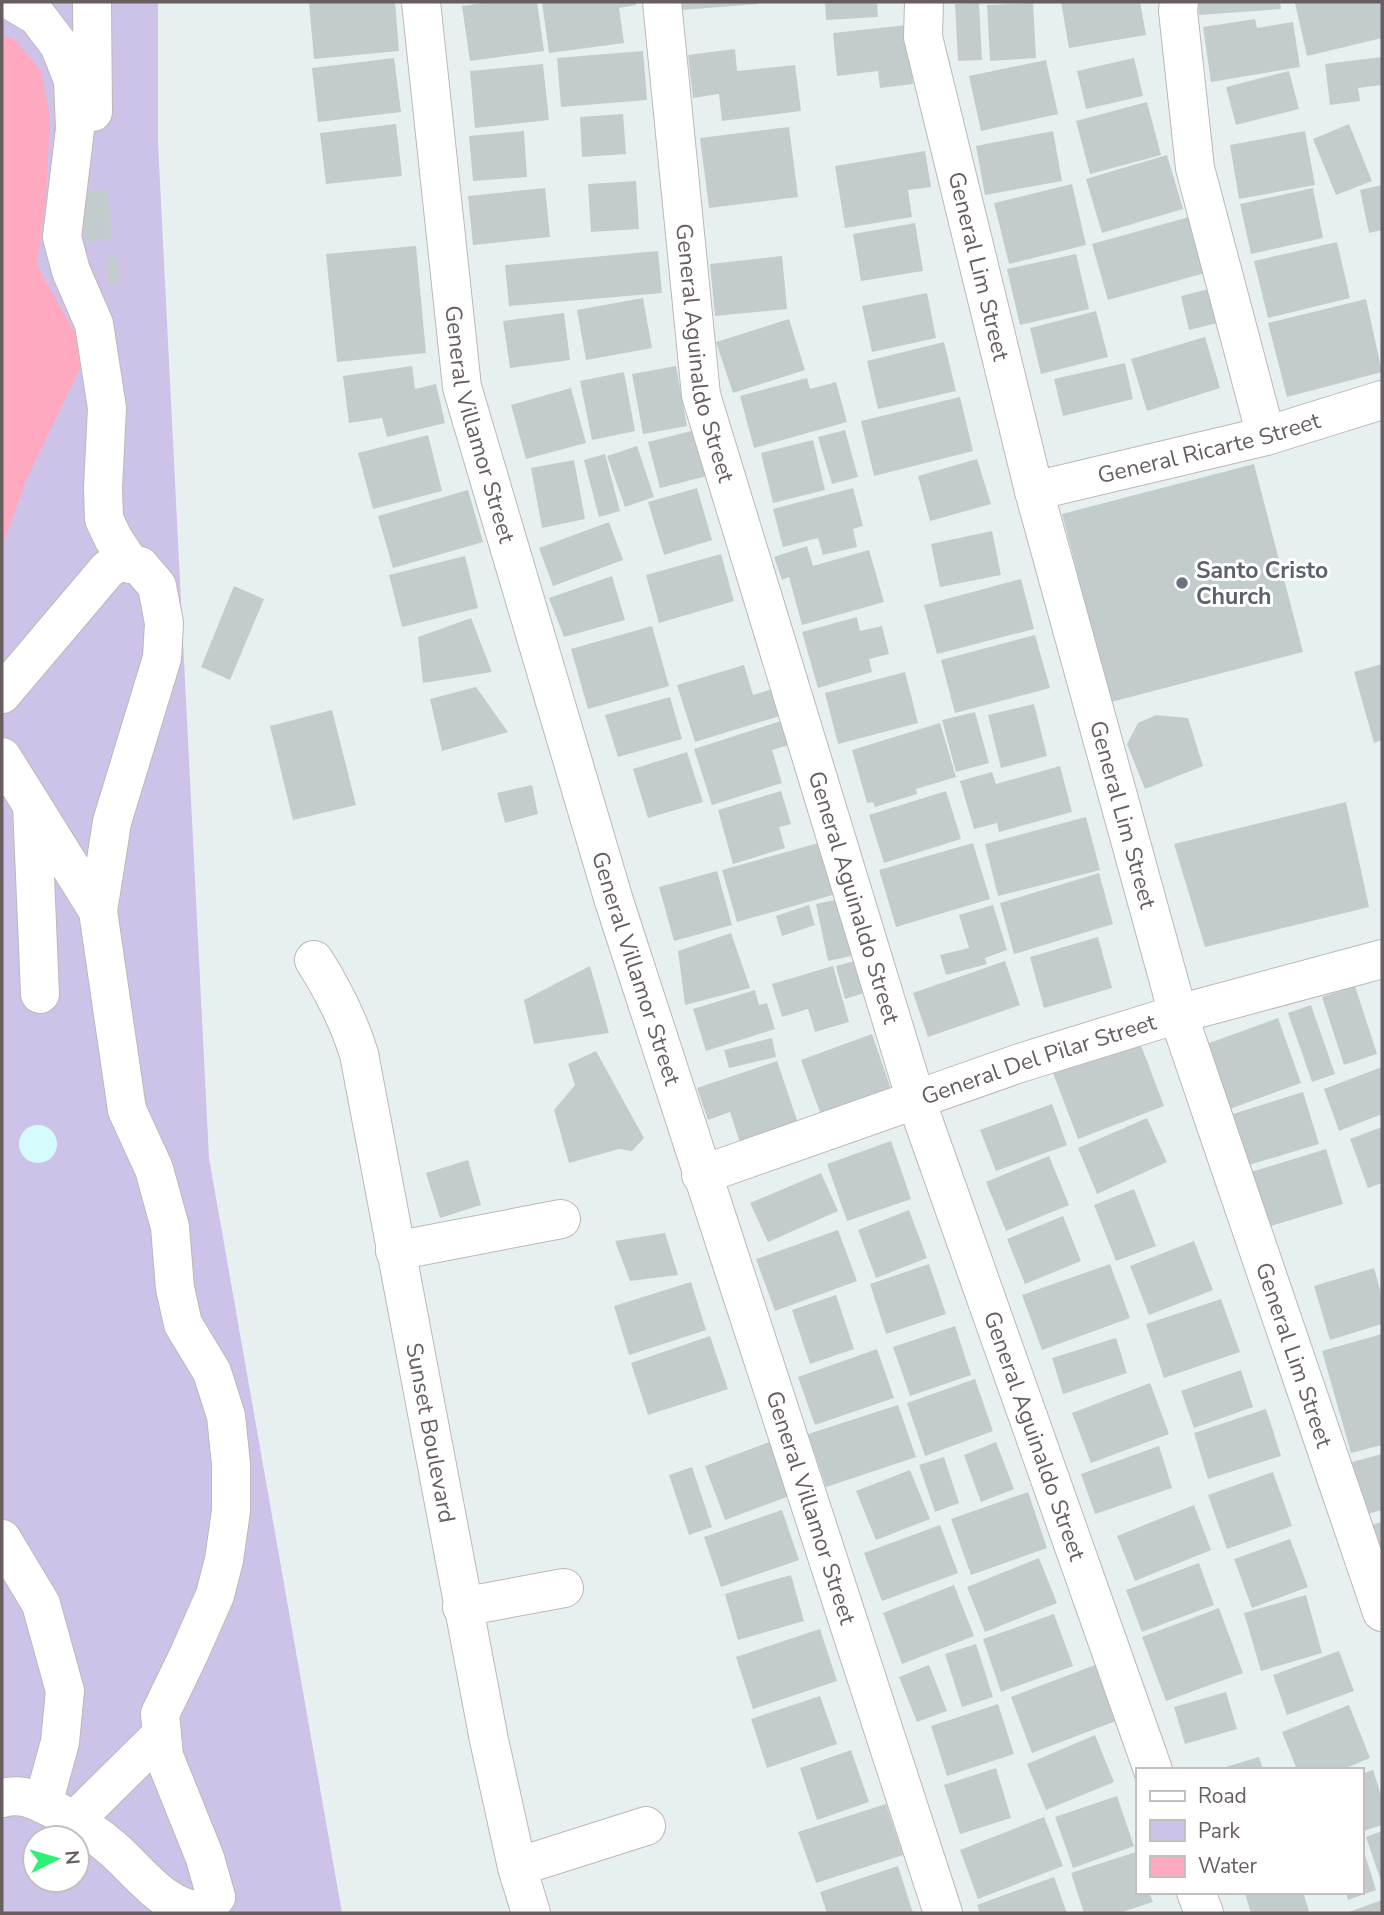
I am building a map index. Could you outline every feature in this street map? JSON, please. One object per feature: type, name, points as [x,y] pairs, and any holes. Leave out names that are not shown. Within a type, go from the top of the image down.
[{"type":"street","points":[[13,2],[37,16],[59,45],[73,80],[75,129],[62,237],[71,271],[94,324],[107,408],[104,519],[130,564]]},
{"type":"street","points":[[66,208],[94,152],[92,2]]},
{"type":"street","name":"General Villamor Street","points":[[421,2],[462,387],[614,901],[943,1913]]},
{"type":"street","name":"General Aguinaldo Street","points":[[662,2],[701,395],[916,1100],[1152,1768]]},
{"type":"street","name":"General Lim Street","points":[[924,2],[923,37],[1034,491],[1178,1014],[1382,1612]]},
{"type":"street","points":[[1179,2],[1195,168],[1266,436]]},
{"type":"street","name":"General Ricarte Street","points":[[1034,491],[1266,436],[1382,400]]},
{"type":"street","points":[[2,694],[107,570],[119,561],[140,566],[157,586],[164,623],[162,658],[112,822],[98,911],[127,1110],[154,1169],[170,1227],[174,1288],[183,1324],[212,1372],[226,1416],[231,1464],[231,1511],[224,1560],[215,1595],[160,1714],[164,1756],[205,1858],[216,1897],[203,1910],[190,1911],[172,1902],[111,1847],[59,1812],[17,1794],[2,1798]]},
{"type":"street","points":[[2,757],[98,911]]},
{"type":"street","points":[[32,805],[40,994]]},
{"type":"street","name":"General Del Pilar Street","points":[[701,1175],[1020,1063],[1178,1014],[1382,959]]},
{"type":"street","name":"Sunset Boulevard","points":[[314,960],[340,1004],[359,1054],[489,1740],[517,1867],[531,1913]]},
{"type":"street","points":[[395,1251],[561,1219]]},
{"type":"street","points":[[2,1539],[41,1604],[65,1691],[60,1742],[59,1812]]},
{"type":"street","points":[[463,1607],[564,1588]]},
{"type":"street","points":[[59,1812],[162,1734]]},
{"type":"street","points":[[517,1867],[646,1826]]},
{"type":"street","points":[[1197,1894],[1204,1913]]},
{"type":"green space","points":[[2,2],[158,2],[158,143],[209,1158],[342,1913],[2,1913]]},
{"type":"sand","points":[[38,1125],[52,1130],[57,1144],[52,1158],[38,1163],[24,1158],[19,1144],[24,1130]]},
{"type":"water","points":[[2,36],[14,39],[41,70],[50,117],[46,197],[37,265],[87,354],[27,479],[2,547]]},
{"type":"building","points":[[309,2],[395,2],[399,51],[314,59]]},
{"type":"building","points":[[491,2],[537,2],[544,51],[470,61],[462,6]]},
{"type":"building","points":[[542,2],[636,2],[636,5],[619,8],[624,43],[549,53]]},
{"type":"building","points":[[681,2],[758,2],[758,4],[682,10]]},
{"type":"building","points":[[825,2],[877,2],[878,17],[826,20]]},
{"type":"building","points":[[1061,2],[1140,2],[1146,35],[1069,48]]},
{"type":"building","points":[[1198,2],[1280,2],[1281,9],[1199,15]]},
{"type":"building","points":[[1382,2],[1382,38],[1307,56],[1295,3]]},
{"type":"building","points":[[979,3],[982,60],[958,61],[955,4]]},
{"type":"building","points":[[1033,3],[1036,58],[990,61],[987,5]]},
{"type":"building","points":[[1255,19],[1257,28],[1293,22],[1300,67],[1211,82],[1203,27]]},
{"type":"building","points":[[907,25],[913,84],[880,88],[878,71],[837,76],[833,33]]},
{"type":"building","points":[[735,49],[737,71],[795,65],[801,111],[722,121],[719,94],[693,98],[688,55]]},
{"type":"building","points":[[643,51],[647,100],[561,107],[557,58]]},
{"type":"building","points":[[1382,57],[1382,85],[1358,88],[1360,101],[1330,105],[1325,64]]},
{"type":"building","points":[[394,58],[401,112],[318,122],[312,68]]},
{"type":"building","points":[[1134,58],[1143,96],[1086,109],[1077,71]]},
{"type":"building","points":[[1046,60],[1058,114],[981,131],[969,76]]},
{"type":"building","points":[[543,64],[549,120],[475,128],[470,71]]},
{"type":"building","points":[[1289,71],[1299,109],[1236,125],[1226,87]]},
{"type":"building","points":[[1147,102],[1161,155],[1090,174],[1076,121]]},
{"type":"building","points":[[623,114],[626,154],[582,157],[580,117]]},
{"type":"building","points":[[396,124],[402,176],[326,184],[320,133]]},
{"type":"building","points":[[1349,124],[1372,181],[1336,195],[1313,139]]},
{"type":"building","points":[[789,127],[798,197],[709,208],[700,138]]},
{"type":"building","points":[[524,131],[527,177],[473,181],[469,136]]},
{"type":"building","points":[[1053,131],[1062,181],[985,195],[976,146]]},
{"type":"building","points":[[1305,131],[1315,185],[1239,199],[1230,145]]},
{"type":"building","points":[[925,151],[931,187],[908,190],[912,217],[845,228],[835,166]]},
{"type":"building","points":[[1167,155],[1183,209],[1102,233],[1086,179]]},
{"type":"building","points":[[636,181],[639,229],[591,232],[588,184]]},
{"type":"building","points":[[1072,184],[1086,245],[1009,264],[994,203]]},
{"type":"building","points":[[1382,185],[1382,230],[1369,233],[1360,190]]},
{"type":"building","points":[[545,188],[550,237],[473,245],[468,196]]},
{"type":"building","points":[[1313,188],[1323,238],[1251,254],[1240,204]]},
{"type":"building","points":[[107,190],[113,238],[86,243],[79,192]]},
{"type":"building","points":[[1189,217],[1205,273],[1108,300],[1092,244]]},
{"type":"building","points":[[915,223],[923,271],[861,281],[853,234]]},
{"type":"building","points":[[1337,242],[1350,298],[1268,318],[1254,261]]},
{"type":"building","points":[[416,246],[426,353],[337,362],[326,254]]},
{"type":"building","points":[[658,251],[662,293],[509,306],[505,265]]},
{"type":"building","points":[[1076,254],[1089,309],[1020,325],[1007,269]]},
{"type":"building","points":[[782,256],[787,309],[715,316],[710,264]]},
{"type":"building","points":[[106,258],[118,258],[119,283],[109,285]]},
{"type":"building","points":[[1209,289],[1217,323],[1189,330],[1181,296]]},
{"type":"building","points":[[927,293],[936,338],[872,352],[862,306]]},
{"type":"building","points":[[643,298],[652,348],[586,360],[577,310]]},
{"type":"building","points":[[1366,299],[1382,372],[1287,397],[1268,323]]},
{"type":"building","points":[[1096,311],[1108,357],[1041,374],[1030,328]]},
{"type":"building","points":[[564,313],[570,360],[510,368],[503,321]]},
{"type":"building","points":[[789,319],[805,370],[733,393],[716,342]]},
{"type":"building","points":[[1205,337],[1220,388],[1147,411],[1131,359]]},
{"type":"building","points":[[944,342],[956,391],[878,409],[867,361]]},
{"type":"building","points":[[1125,363],[1133,399],[1063,416],[1054,379]]},
{"type":"building","points":[[412,366],[415,389],[436,384],[445,423],[387,437],[382,418],[349,423],[343,376]]},
{"type":"building","points":[[676,366],[687,426],[643,434],[632,374]]},
{"type":"building","points":[[624,372],[635,431],[592,440],[580,381]]},
{"type":"building","points":[[807,378],[810,389],[836,382],[847,422],[754,448],[740,396]]},
{"type":"building","points":[[571,388],[586,443],[526,459],[511,405]]},
{"type":"building","points":[[960,397],[973,451],[874,476],[861,421]]},
{"type":"building","points":[[703,428],[715,474],[660,488],[648,442]]},
{"type":"building","points":[[845,430],[858,477],[832,484],[818,437]]},
{"type":"building","points":[[428,435],[442,491],[373,509],[358,453]]},
{"type":"building","points":[[813,440],[825,490],[773,503],[761,453]]},
{"type":"building","points":[[637,446],[654,497],[625,507],[607,456]]},
{"type":"building","points":[[605,454],[620,511],[599,517],[584,460]]},
{"type":"building","points":[[977,459],[991,504],[930,521],[918,476]]},
{"type":"building","points":[[574,460],[585,519],[542,528],[531,468]]},
{"type":"building","name":"Santo Cristo Church","points":[[1254,464],[1303,652],[1111,702],[1062,514]]},
{"type":"building","points":[[697,488],[712,540],[664,555],[648,502]]},
{"type":"building","points":[[853,488],[863,526],[853,529],[857,547],[823,555],[818,538],[783,547],[773,509]]},
{"type":"building","points":[[468,490],[483,542],[393,568],[378,516]]},
{"type":"building","points":[[609,522],[623,560],[553,586],[539,548]]},
{"type":"building","points":[[992,531],[1001,575],[940,587],[931,544]]},
{"type":"building","points":[[807,546],[813,566],[869,550],[884,602],[802,625],[789,577],[782,580],[774,557]]},
{"type":"building","points":[[721,554],[734,601],[659,623],[646,575]]},
{"type":"building","points":[[465,556],[478,608],[402,627],[389,575]]},
{"type":"building","points":[[612,576],[625,620],[564,637],[549,598]]},
{"type":"building","points":[[1021,579],[1034,629],[937,654],[924,605]]},
{"type":"building","points":[[234,586],[264,599],[230,680],[201,667]]},
{"type":"building","points":[[857,617],[860,631],[882,626],[889,654],[869,659],[872,672],[818,688],[802,632]]},
{"type":"building","points":[[471,618],[492,672],[423,683],[418,637]]},
{"type":"building","points":[[652,626],[669,686],[588,709],[571,649]]},
{"type":"building","points":[[1035,635],[1050,688],[955,713],[941,660]]},
{"type":"building","points":[[1382,664],[1382,740],[1374,743],[1354,672]]},
{"type":"building","points":[[744,665],[753,695],[775,688],[783,715],[695,742],[677,685]]},
{"type":"building","points":[[905,672],[918,723],[838,744],[825,693]]},
{"type":"building","points":[[476,687],[508,732],[442,751],[430,699]]},
{"type":"building","points":[[670,697],[682,739],[618,757],[605,715]]},
{"type":"building","points":[[1034,704],[1047,756],[1001,768],[988,715]]},
{"type":"building","points":[[332,710],[356,805],[293,820],[270,726]]},
{"type":"building","points":[[975,712],[989,763],[956,772],[942,720]]},
{"type":"building","points":[[1156,715],[1188,718],[1203,766],[1145,789],[1127,744],[1138,723]]},
{"type":"building","points":[[784,720],[792,744],[772,750],[782,783],[712,805],[694,749]]},
{"type":"building","points":[[940,723],[956,777],[916,789],[917,794],[875,807],[873,802],[867,803],[852,750]]},
{"type":"building","points":[[687,752],[703,802],[648,818],[633,769]]},
{"type":"building","points":[[1060,766],[1072,812],[999,832],[997,823],[974,829],[960,781],[992,772],[996,784]]},
{"type":"building","points":[[532,785],[538,814],[505,823],[497,793]]},
{"type":"building","points":[[781,791],[791,824],[779,827],[785,848],[733,864],[718,810]]},
{"type":"building","points":[[946,791],[961,839],[884,863],[869,815]]},
{"type":"building","points":[[1346,802],[1369,907],[1205,947],[1174,844]]},
{"type":"building","points":[[1086,817],[1100,870],[998,896],[985,844]]},
{"type":"building","points":[[822,842],[836,894],[737,922],[722,870]]},
{"type":"building","points":[[973,843],[990,899],[896,927],[879,870]]},
{"type":"building","points":[[717,871],[732,925],[674,941],[659,887]]},
{"type":"building","points":[[1099,873],[1113,924],[1014,954],[1000,903]]},
{"type":"building","points":[[844,898],[856,955],[828,961],[816,904]]},
{"type":"building","points":[[809,905],[815,925],[782,936],[776,916]]},
{"type":"building","points":[[993,905],[1007,950],[985,958],[987,964],[946,975],[940,955],[969,948],[959,915]]},
{"type":"building","points":[[731,933],[750,988],[685,1005],[678,951]]},
{"type":"building","points":[[1098,937],[1112,988],[1044,1008],[1030,957]]},
{"type":"building","points":[[862,959],[871,991],[845,999],[836,966]]},
{"type":"building","points":[[1005,961],[1020,1005],[928,1037],[913,993]]},
{"type":"building","points":[[590,966],[609,1033],[534,1044],[524,1000]]},
{"type":"building","points":[[833,966],[849,1022],[815,1032],[808,1009],[782,1017],[772,984]]},
{"type":"building","points":[[1355,986],[1377,1054],[1344,1065],[1322,997]]},
{"type":"building","points":[[755,990],[759,1005],[767,1003],[775,1029],[706,1051],[693,1009]]},
{"type":"building","points":[[1311,1005],[1335,1074],[1312,1082],[1288,1013]]},
{"type":"building","points":[[1278,1018],[1301,1083],[1227,1110],[1204,1045]]},
{"type":"building","points":[[872,1034],[891,1089],[821,1115],[801,1060]]},
{"type":"building","points":[[772,1038],[776,1057],[729,1068],[724,1050]]},
{"type":"building","points":[[1139,1040],[1164,1106],[1078,1139],[1053,1073]]},
{"type":"building","points":[[596,1051],[644,1138],[632,1151],[619,1149],[569,1163],[554,1110],[575,1085],[568,1064]]},
{"type":"building","points":[[777,1061],[798,1123],[740,1143],[730,1112],[708,1120],[697,1088]]},
{"type":"building","points":[[1382,1067],[1382,1114],[1339,1131],[1324,1089]]},
{"type":"building","points":[[1303,1092],[1319,1144],[1249,1165],[1233,1114]]},
{"type":"building","points":[[1052,1104],[1067,1145],[996,1171],[980,1130]]},
{"type":"building","points":[[1147,1118],[1167,1162],[1097,1194],[1078,1148]]},
{"type":"building","points":[[1382,1127],[1382,1183],[1368,1188],[1350,1139]]},
{"type":"building","points":[[891,1141],[911,1199],[847,1221],[827,1164]]},
{"type":"building","points":[[1326,1149],[1343,1204],[1258,1230],[1241,1175]]},
{"type":"building","points":[[1049,1156],[1069,1205],[1006,1231],[986,1182]]},
{"type":"building","points":[[468,1160],[481,1205],[440,1218],[426,1173]]},
{"type":"building","points":[[821,1173],[838,1211],[768,1242],[750,1203]]},
{"type":"building","points":[[1134,1189],[1156,1246],[1116,1261],[1094,1205]]},
{"type":"building","points":[[909,1210],[927,1258],[876,1278],[858,1230]]},
{"type":"building","points":[[1063,1216],[1081,1261],[1025,1284],[1007,1239]]},
{"type":"building","points":[[838,1230],[857,1281],[775,1311],[756,1259]]},
{"type":"building","points":[[665,1233],[678,1275],[630,1281],[615,1241]]},
{"type":"building","points":[[1194,1241],[1213,1290],[1149,1315],[1130,1266]]},
{"type":"building","points":[[929,1264],[946,1314],[886,1334],[870,1284]]},
{"type":"building","points":[[1110,1264],[1130,1318],[1042,1350],[1022,1295]]},
{"type":"building","points":[[1374,1268],[1382,1297],[1382,1324],[1330,1340],[1314,1286]]},
{"type":"building","points":[[691,1282],[706,1330],[629,1355],[614,1306]]},
{"type":"building","points":[[836,1295],[854,1349],[810,1364],[792,1310]]},
{"type":"building","points":[[1221,1299],[1240,1352],[1164,1378],[1146,1324]]},
{"type":"building","points":[[955,1326],[971,1375],[910,1396],[893,1347]]},
{"type":"building","points":[[1382,1334],[1382,1445],[1351,1453],[1322,1351]]},
{"type":"building","points":[[710,1336],[728,1389],[648,1415],[631,1363]]},
{"type":"building","points":[[1116,1338],[1127,1373],[1063,1394],[1052,1358]]},
{"type":"building","points":[[877,1349],[894,1398],[815,1425],[798,1377]]},
{"type":"building","points":[[1241,1370],[1253,1407],[1194,1428],[1181,1391]]},
{"type":"building","points":[[975,1379],[993,1431],[925,1456],[907,1403]]},
{"type":"building","points":[[1150,1383],[1169,1434],[1091,1463],[1072,1413]]},
{"type":"building","points":[[898,1405],[916,1457],[826,1487],[808,1434]]},
{"type":"building","points":[[1266,1409],[1281,1456],[1208,1479],[1194,1433]]},
{"type":"building","points":[[772,1441],[792,1495],[725,1520],[705,1466]]},
{"type":"building","points":[[996,1442],[1014,1489],[981,1502],[964,1455]]},
{"type":"building","points":[[1159,1446],[1172,1488],[1095,1514],[1081,1474]]},
{"type":"building","points":[[1382,1454],[1382,1510],[1367,1514],[1352,1462]]},
{"type":"building","points":[[944,1457],[959,1503],[935,1512],[919,1465]]},
{"type":"building","points":[[692,1467],[712,1527],[689,1535],[669,1475]]},
{"type":"building","points":[[910,1470],[930,1519],[876,1540],[856,1491]]},
{"type":"building","points":[[1273,1472],[1292,1526],[1227,1549],[1208,1495]]},
{"type":"building","points":[[1028,1492],[1047,1548],[971,1575],[951,1519]]},
{"type":"building","points":[[1194,1505],[1211,1550],[1135,1581],[1117,1536]]},
{"type":"building","points":[[782,1510],[799,1560],[721,1587],[704,1537]]},
{"type":"building","points":[[1382,1522],[1382,1556],[1372,1525]]},
{"type":"building","points":[[940,1525],[958,1573],[882,1601],[864,1553]]},
{"type":"building","points":[[1290,1539],[1308,1587],[1252,1608],[1234,1559]]},
{"type":"building","points":[[1039,1558],[1057,1603],[985,1632],[967,1587]]},
{"type":"building","points":[[1199,1563],[1214,1605],[1142,1632],[1126,1590]]},
{"type":"building","points":[[791,1575],[804,1621],[738,1640],[725,1594]]},
{"type":"building","points":[[954,1585],[974,1636],[902,1664],[883,1613]]},
{"type":"building","points":[[1306,1595],[1322,1653],[1261,1671],[1244,1613]]},
{"type":"building","points":[[1219,1608],[1243,1673],[1166,1701],[1142,1637]]},
{"type":"building","points":[[1054,1614],[1073,1666],[1001,1692],[983,1639]]},
{"type":"building","points":[[820,1629],[837,1681],[753,1709],[736,1657]]},
{"type":"building","points":[[976,1644],[993,1697],[962,1707],[945,1654]]},
{"type":"building","points":[[1339,1651],[1354,1691],[1287,1715],[1273,1675]]},
{"type":"building","points":[[929,1665],[947,1711],[917,1722],[899,1677]]},
{"type":"building","points":[[1095,1665],[1116,1721],[1032,1753],[1011,1697]]},
{"type":"building","points":[[1226,1692],[1237,1729],[1185,1744],[1174,1707]]},
{"type":"building","points":[[820,1696],[837,1744],[767,1768],[751,1719]]},
{"type":"building","points":[[998,1704],[1014,1754],[947,1776],[931,1726]]},
{"type":"building","points":[[1349,1705],[1370,1758],[1346,1768],[1296,1768],[1282,1732]]},
{"type":"building","points":[[1095,1735],[1114,1782],[1046,1810],[1027,1764]]},
{"type":"building","points":[[851,1750],[869,1802],[817,1820],[800,1768]]},
{"type":"building","points":[[1259,1757],[1262,1768],[1222,1768]]},
{"type":"building","points":[[996,1768],[1011,1818],[960,1834],[944,1785]]},
{"type":"building","points":[[1373,1770],[1382,1798],[1382,1825],[1363,1831],[1363,1773]]},
{"type":"building","points":[[1117,1796],[1134,1846],[1073,1868],[1055,1817]]},
{"type":"building","points":[[886,1804],[903,1855],[816,1883],[798,1832]]},
{"type":"building","points":[[1044,1817],[1063,1866],[978,1899],[960,1850]]},
{"type":"building","points":[[1382,1831],[1382,1884],[1366,1837]]},
{"type":"building","points":[[1363,1848],[1376,1890],[1348,1900],[1346,1894],[1363,1894]]},
{"type":"building","points":[[1136,1852],[1136,1894],[1150,1894],[1153,1902],[1119,1913],[1084,1913],[1071,1873]]},
{"type":"building","points":[[898,1866],[913,1913],[827,1913],[820,1892]]},
{"type":"building","points":[[1054,1877],[1067,1913],[980,1913],[977,1905]]},
{"type":"building","points":[[1245,1894],[1304,1894],[1309,1911],[1302,1913],[1251,1913]]},
{"type":"building","points":[[1382,1900],[1382,1913],[1346,1913]]},
{"type":"place","name":"Santo Cristo Church","points":[[1182,583]]}]
